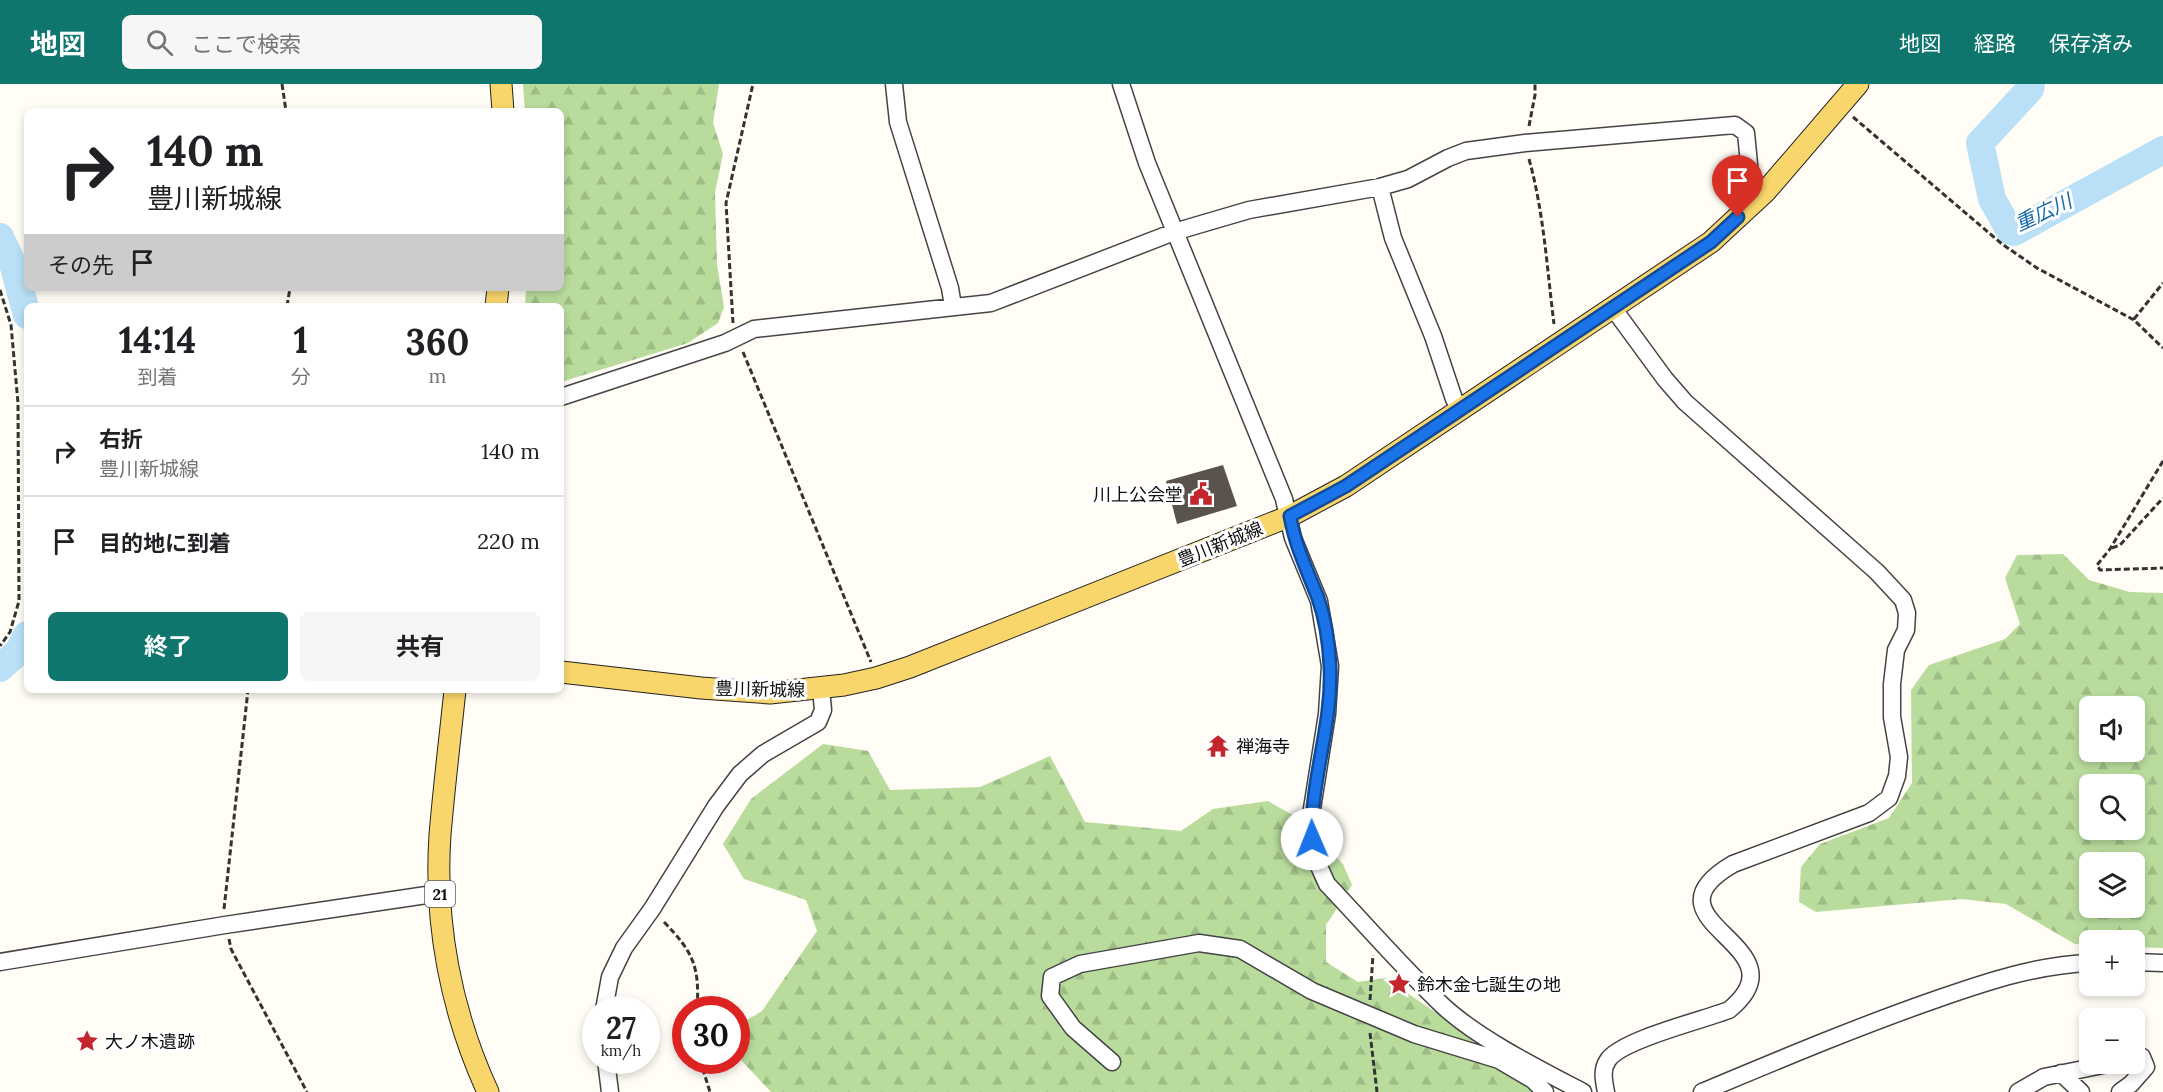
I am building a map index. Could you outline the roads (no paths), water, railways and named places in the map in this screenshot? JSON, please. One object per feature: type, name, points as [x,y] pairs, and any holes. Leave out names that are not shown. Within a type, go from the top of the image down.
[{"type":"main road","points":[[501,84],[503,108]]},
{"type":"main road","name":"豊川新城線","points":[[564,672],[701,688],[770,693],[821,689],[876,678],[1000,633],[1290,516],[1346,486],[1711,242],[1766,191],[1858,84]]},
{"type":"main road","name":"21","points":[[455,693],[440,836],[443,934],[454,999],[478,1071],[488,1092]]},
{"type":"street","points":[[894,84],[898,122],[951,288],[953,306]]},
{"type":"street","points":[[1121,84],[1147,163],[1290,516],[1293,538],[1319,601],[1330,666],[1327,714],[1311,815],[1312,839],[1318,864],[1327,884],[1443,1005],[1471,1027],[1516,1055],[1583,1092]]},
{"type":"street","points":[[564,396],[725,344],[754,329],[991,303],[1174,232],[1249,210],[1380,187],[1408,179],[1466,151],[1525,143],[1736,125],[1746,133],[1750,174],[1754,183],[1766,191]]},
{"type":"street","points":[[1380,187],[1393,238],[1433,336],[1460,411]]},
{"type":"street","points":[[1606,1092],[1603,1077],[1606,1062],[1614,1051],[1729,1010],[1748,990],[1751,974],[1746,958],[1708,921],[1703,909],[1702,897],[1706,886],[1716,874],[1732,864],[1869,813],[1888,798],[1896,776],[1899,757],[1892,717],[1892,684],[1896,650],[1906,630],[1907,613],[1903,600],[1877,572],[1685,402],[1665,379],[1613,308]]},
{"type":"street","points":[[606,996],[610,976],[624,948],[652,909],[716,806],[740,774],[764,754],[818,722],[823,710],[821,689]]},
{"type":"street","points":[[0,962],[440,893]]},
{"type":"street","points":[[1112,1062],[1073,1028],[1050,996],[1052,977],[1080,964],[1199,942],[1240,949],[1312,991],[1368,1015],[1414,1034],[1499,1060],[1533,1080],[1545,1092]]},
{"type":"street","points":[[2145,962],[2163,963]]},
{"type":"street","points":[[1702,1092],[1826,1040],[2011,974],[2063,964],[2079,963]]},
{"type":"street","points":[[2018,1092],[2044,1077],[2079,1070]]},
{"type":"street","points":[[2061,1073],[2081,1092]]},
{"type":"street","points":[[608,1074],[610,1092]]},
{"type":"street","points":[[2120,1092],[2140,1074]]},
{"type":"waterway","name":"重広川","points":[[2031,84],[2030,89],[1980,143],[1992,199],[2010,231],[2014,232],[2163,150]]},
{"type":"waterway","points":[[0,237],[14,267],[24,304]]},
{"type":"waterway","points":[[0,668],[19,651],[24,641]]},
{"type":"place","name":"川上公会堂","points":[[1201,494]]},
{"type":"place","name":"禅海寺","points":[[1218,746]]},
{"type":"place","name":"鈴木金七誕生の地","points":[[1399,984]]},
{"type":"place","name":"大ノ木遺跡","points":[[87,1041]]}]
